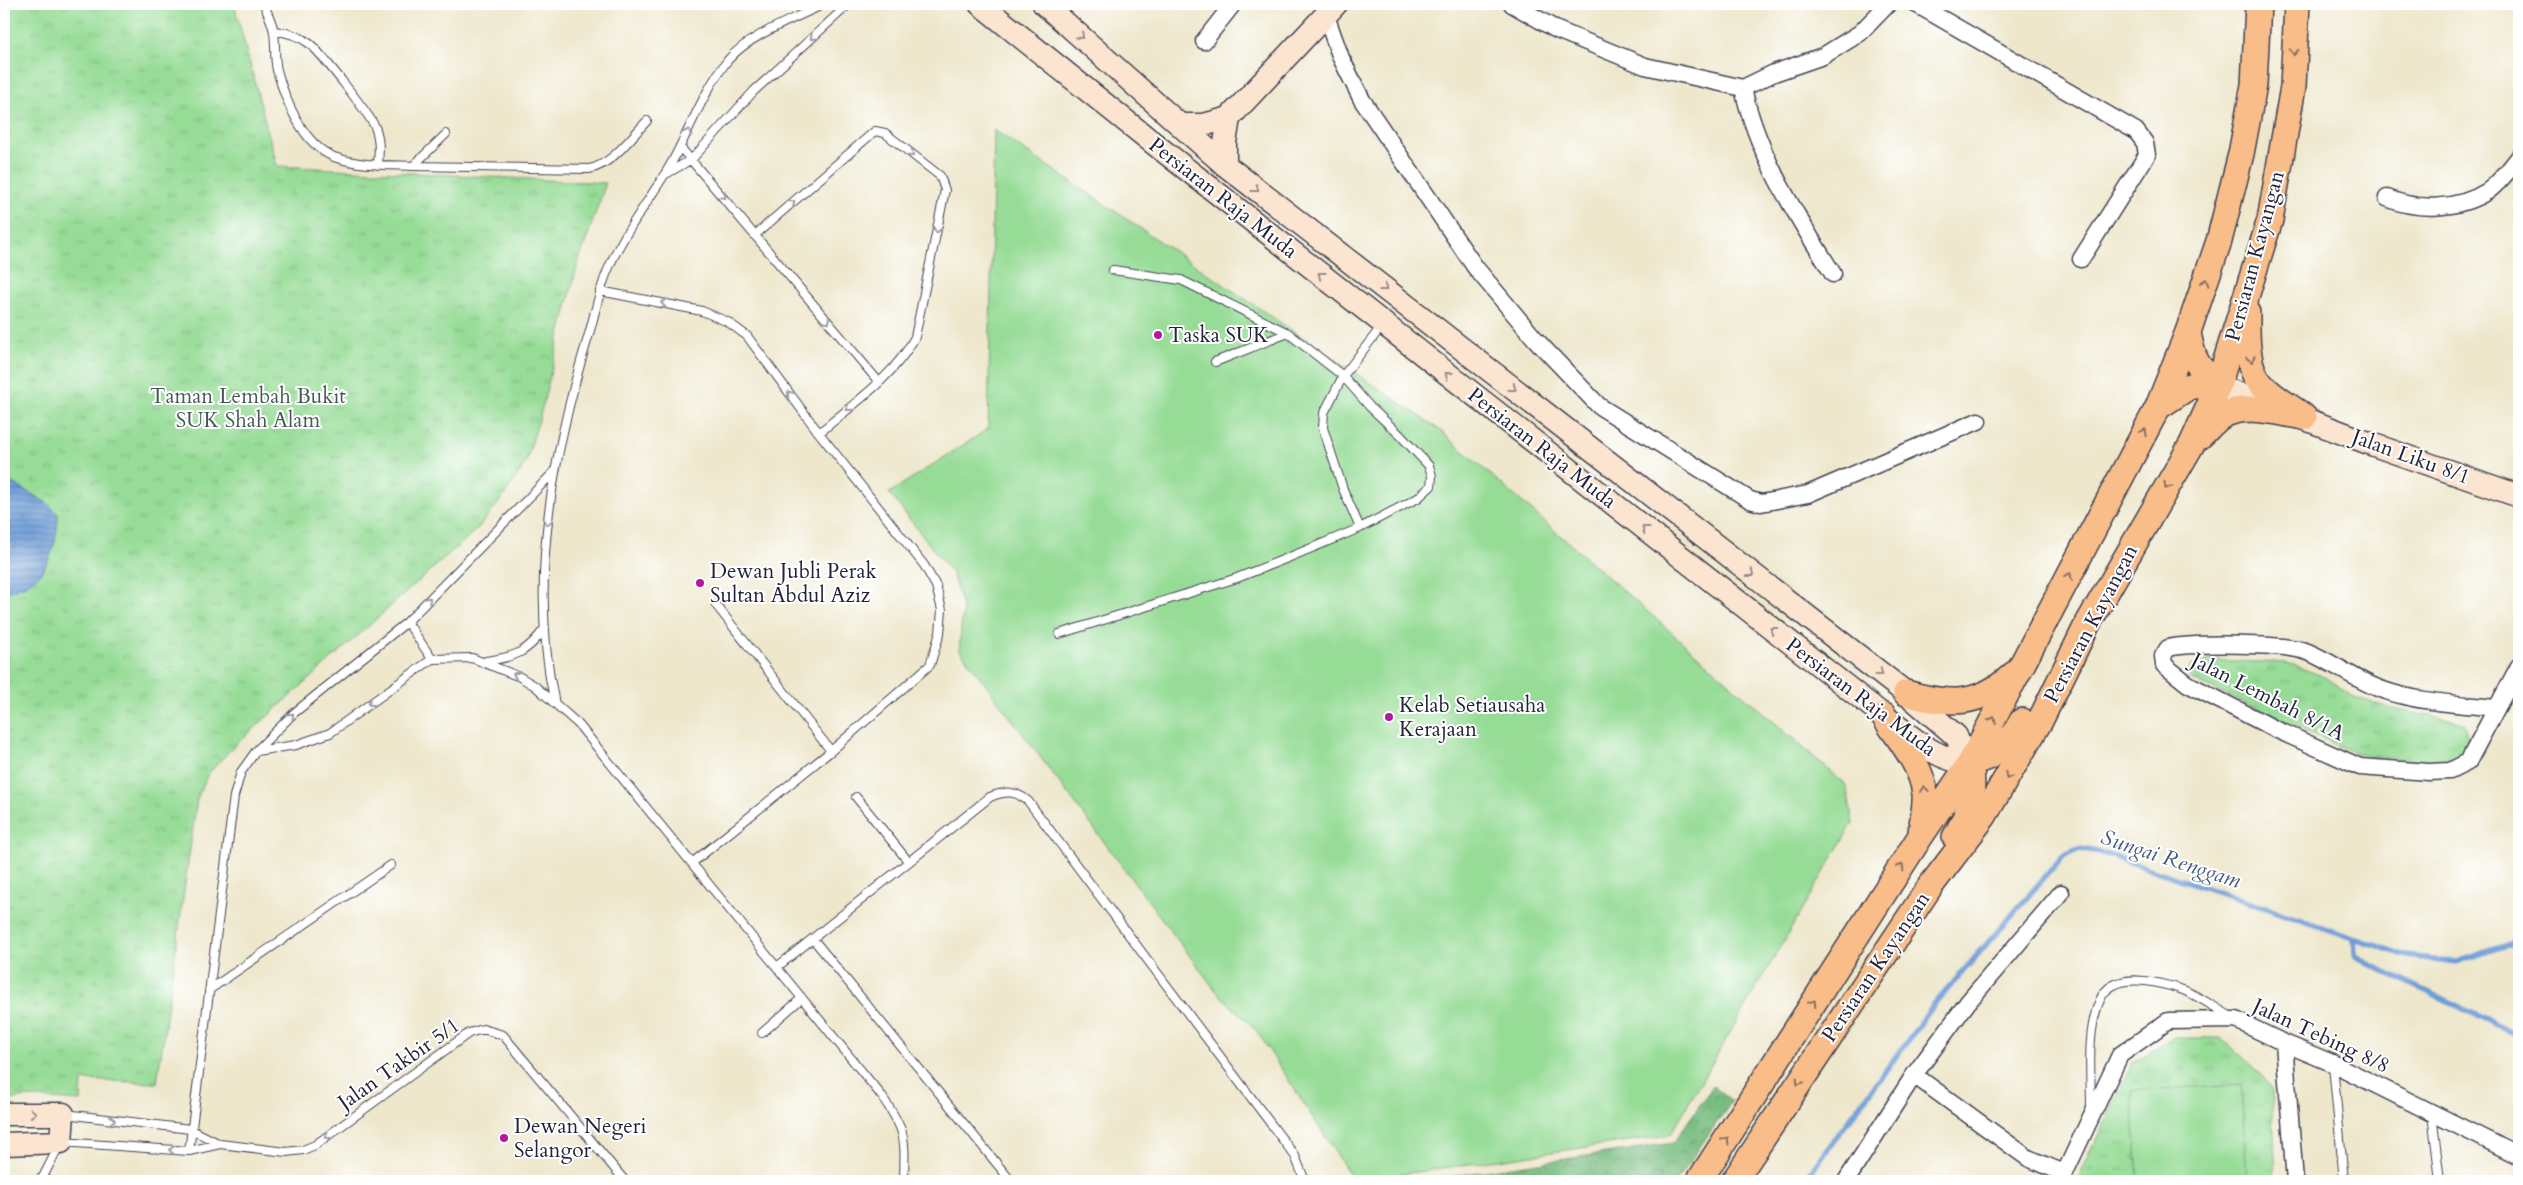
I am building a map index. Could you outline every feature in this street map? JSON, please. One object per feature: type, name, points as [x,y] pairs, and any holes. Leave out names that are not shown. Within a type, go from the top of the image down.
[{"type":"main road","name":"Persiaran Raja Muda","points":[[980,4],[1383,324],[1884,716],[1941,758],[1970,763]]},
{"type":"main road","name":"Persiaran Raja Muda","points":[[1044,4],[1225,165],[1906,693],[1956,736],[1970,763]]},
{"type":"main road","name":"Persiaran Kayangan","points":[[1699,1181],[1970,763],[2158,407],[2188,332],[2219,242],[2241,154],[2254,85],[2258,4]]},
{"type":"main road","name":"Persiaran Kayangan","points":[[1734,1181],[1929,888],[1984,816],[2040,721],[2087,625],[2192,444],[2218,386],[2270,220],[2284,145],[2292,87],[2297,4]]},
{"type":"main road","points":[[1181,125],[1203,125],[1229,118],[1331,10]]},
{"type":"main road","points":[[1225,165],[1225,143],[1229,118]]},
{"type":"main road","points":[[2246,293],[2248,345],[2257,378],[2304,416]]},
{"type":"main road","points":[[2188,332],[2192,354],[2198,366],[2218,386]]},
{"type":"main road","points":[[2158,407],[2190,386],[2218,386]]},
{"type":"main road","name":"Jalan Liku 8/1","points":[[2218,386],[2304,416],[2374,445],[2519,496]]},
{"type":"main road","points":[[2192,444],[2221,416],[2240,410],[2265,410],[2304,416]]},
{"type":"main road","points":[[1929,888],[1967,816],[1972,796],[1970,763],[2000,752],[2009,743],[2058,656],[2087,625]]},
{"type":"main road","points":[[1906,693],[1932,701],[1973,700],[2000,688],[2019,670]]},
{"type":"main road","points":[[1884,716],[1913,760],[1923,780],[1925,796],[1920,838]]},
{"type":"main road","points":[[4,1114],[63,1114],[61,1142],[4,1144]]},
{"type":"street","points":[[1204,41],[1233,4]]},
{"type":"street","points":[[1512,4],[1557,30],[1646,66],[1744,88],[1774,73],[1823,56],[1860,34],[1888,4]]},
{"type":"street","points":[[1916,4],[2136,131],[2145,143],[2147,155],[2081,259]]},
{"type":"street","points":[[1331,10],[1341,58],[1362,100],[1475,267],[1536,340],[1599,406],[1750,500],[1761,502],[1808,494],[1978,421]]},
{"type":"street","points":[[1744,88],[1750,119],[1765,156],[1790,204],[1833,274]]},
{"type":"street","points":[[2387,198],[2400,203],[2418,206],[2461,203],[2488,191],[2519,157]]},
{"type":"street","name":"Jalan Lembah 8/1A","points":[[2496,708],[2441,702],[2383,690],[2306,651],[2271,647],[2183,645],[2168,648],[2163,656],[2164,665],[2188,684],[2273,728],[2360,766],[2415,772],[2450,771],[2468,762],[2519,666]]},
{"type":"street","points":[[1846,1181],[1914,1075],[1968,1002],[2062,894]]},
{"type":"street","name":"Jalan Tebing 8/8","points":[[2062,1177],[2120,1055],[2168,1021],[2236,1020],[2332,1063],[2519,1156]]},
{"type":"street","points":[[2284,1043],[2295,1181]]},
{"type":"street","points":[[1914,1075],[2028,1158],[2062,1177]]},
{"type":"lane","points":[[264,4],[274,32],[277,70],[298,120],[308,136],[320,149],[334,157],[378,165],[589,170],[598,168],[608,161],[647,121]]},
{"type":"lane","points":[[555,704],[546,666],[545,628],[545,551],[553,473],[561,434],[600,291],[621,243],[665,175],[712,83],[728,60],[747,43],[824,4]]},
{"type":"lane","points":[[665,175],[692,158],[754,91],[849,4]]},
{"type":"lane","points":[[274,32],[292,34],[310,44],[367,113],[375,127],[379,145],[378,165]]},
{"type":"lane","points":[[755,235],[875,131],[885,132],[940,176],[945,190],[915,337],[907,352],[879,382],[819,433]]},
{"type":"lane","points":[[413,166],[446,134]]},
{"type":"lane","points":[[680,147],[692,158],[879,382]]},
{"type":"lane","points":[[1059,634],[1236,578],[1360,528],[1418,498],[1431,486],[1432,476],[1429,466],[1370,407],[1343,376],[1288,333],[1181,280],[1113,270]]},
{"type":"lane","points":[[600,291],[702,311],[728,322],[746,336],[819,433],[924,565],[936,586],[942,610],[940,633],[930,665],[831,751],[692,863]]},
{"type":"lane","points":[[1360,528],[1323,428],[1324,412],[1343,376],[1383,324]]},
{"type":"lane","points":[[1215,362],[1288,333]]},
{"type":"lane","points":[[189,1151],[190,1129],[234,796],[241,772],[256,751],[294,713],[407,622],[553,473]]},
{"type":"lane","points":[[716,605],[831,751]]},
{"type":"lane","points":[[407,622],[432,660]]},
{"type":"lane","points":[[484,662],[518,654],[534,643],[545,628]]},
{"type":"lane","points":[[256,751],[296,745],[330,733],[432,660],[472,658],[520,676],[578,724],[881,1095],[900,1122],[905,1137],[904,1181]]},
{"type":"lane","points":[[777,967],[990,797],[1002,792],[1021,795],[1034,808],[1295,1156],[1305,1181]]},
{"type":"lane","points":[[856,797],[908,862]]},
{"type":"lane","points":[[209,990],[391,865]]},
{"type":"lane","points":[[813,939],[1010,1181]]},
{"type":"lane","points":[[2091,1118],[2091,1062],[2094,1021],[2100,999],[2116,984],[2138,980],[2183,991],[2236,1020]]},
{"type":"lane","points":[[762,1033],[802,998]]},
{"type":"lane","name":"Jalan Takbir 5/1","points":[[220,1144],[286,1152],[315,1146],[469,1033],[483,1029],[503,1035],[625,1181]]},
{"type":"lane","points":[[2332,1063],[2344,1181]]},
{"type":"lane","points":[[2432,1112],[2440,1181]]},
{"type":"lane","points":[[63,1114],[190,1129],[220,1144]]},
{"type":"lane","points":[[41,1180],[61,1142],[189,1151],[220,1144]]},
{"type":"green space","name":"Taman Lembah Bukit SUK Shah Alam","points":[[4,4],[234,4],[277,166],[606,183],[577,266],[540,416],[526,462],[504,496],[478,528],[230,750],[208,774],[197,799],[157,1083],[82,1080],[81,1101],[26,1097],[4,1101]]},
{"type":"green space","name":"Kelab Setiausaha Kerajaan","points":[[994,130],[1437,428],[1846,785],[1853,823],[1670,1135],[1354,1181],[1256,1030],[1216,991],[959,649],[963,609],[952,573],[889,493],[988,429]]},
{"type":"green space","points":[[2210,660],[2288,663],[2327,678],[2354,697],[2393,709],[2463,722],[2468,737],[2465,756],[2445,764],[2357,754],[2191,679],[2188,674],[2191,666]]},
{"type":"green space","points":[[2174,1038],[2221,1038],[2256,1069],[2272,1091],[2276,1181],[2077,1181],[2132,1063]]},
{"type":"green space","points":[[2241,1084],[2247,1181],[2138,1181],[2132,1091]]},
{"type":"green space","points":[[1713,1086],[1732,1101],[1676,1181],[1419,1181],[1673,1143]]},
{"type":"water","points":[[4,478],[47,503],[58,514],[55,543],[43,570],[29,583],[4,593]]},
{"type":"waterway","name":"Sungai Renggam","points":[[1804,1181],[1934,1005],[2063,856],[2078,849],[2097,851],[2407,956],[2457,962],[2509,944],[2519,936]]},
{"type":"waterway","points":[[2354,938],[2355,954],[2371,965],[2519,1035]]},
{"type":"place","name":"Taska SUK","points":[[1158,335]]},
{"type":"place","name":"Dewan Jubli Perak Sultan Abdul Aziz","points":[[700,583]]},
{"type":"place","name":"Kelab Setiausaha Kerajaan","points":[[1389,717]]},
{"type":"place","name":"Dewan Negeri Selangor","points":[[504,1138]]}]
